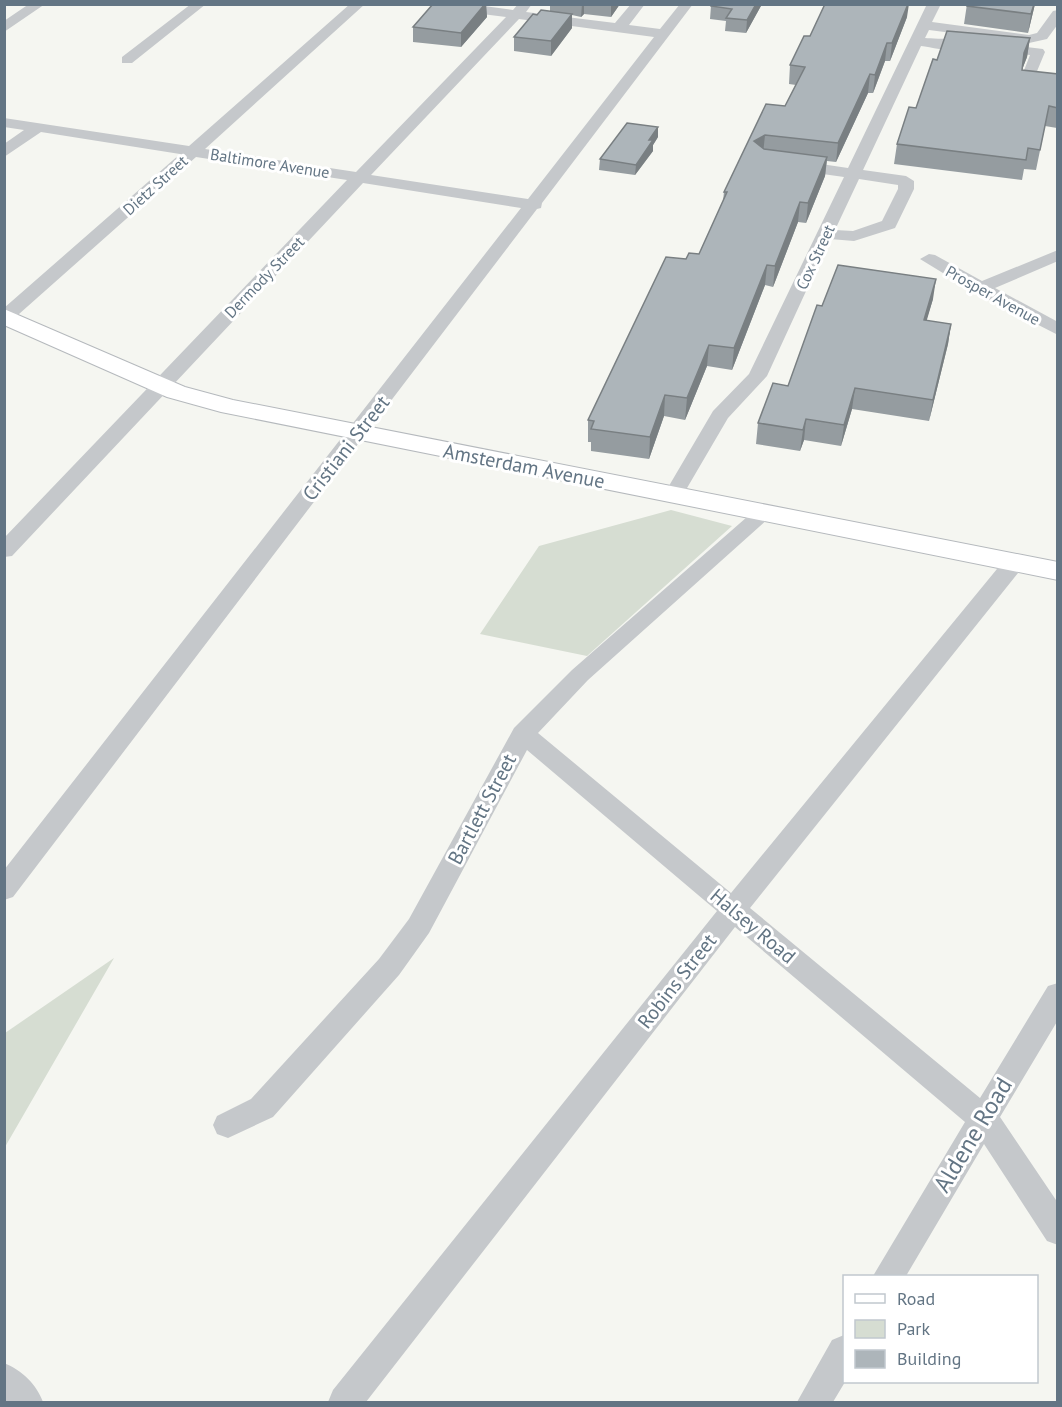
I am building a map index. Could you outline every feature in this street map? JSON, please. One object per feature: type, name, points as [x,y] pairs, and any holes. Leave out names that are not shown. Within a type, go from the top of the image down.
[{"type":"main road","name":"Amsterdam Avenue","points":[[5,317],[160,385],[230,407],[1058,571]]},
{"type":"street","points":[[4,28],[39,4]]},
{"type":"street","points":[[127,60],[200,4]]},
{"type":"street","name":"Dietz Street","points":[[5,317],[359,4]]},
{"type":"street","points":[[434,4],[521,10],[665,34]]},
{"type":"street","points":[[619,28],[639,4]]},
{"type":"street","name":"Cristiani Street","points":[[4,890],[535,205],[687,4]]},
{"type":"street","name":"Cox Street","points":[[674,496],[720,415],[757,376],[934,4]]},
{"type":"street","name":"Dermody Street","points":[[4,551],[160,385],[521,10]]},
{"type":"street","points":[[924,25],[1029,39],[1042,36],[1058,14]]},
{"type":"street","points":[[918,41],[1038,52],[1030,73]]},
{"type":"street","name":"Baltimore Avenue","points":[[4,122],[535,205]]},
{"type":"street","points":[[4,153],[38,127]]},
{"type":"street","points":[[783,163],[906,181],[906,189],[889,224],[854,236],[825,234]]},
{"type":"street","points":[[980,288],[1058,255]]},
{"type":"street","name":"Prosper Avenue","points":[[929,259],[1058,330]]},
{"type":"street","name":"Bartlett Street","points":[[228,1125],[262,1108],[388,967],[419,926],[523,735],[588,668],[762,513]]},
{"type":"street","name":"Robins Street","points":[[345,1402],[733,910],[1014,563]]},
{"type":"street","name":"Halsey Road","points":[[523,735],[983,1118],[1058,1231]]},
{"type":"street","name":"Aldene Road","points":[[890,1275],[1058,994]]},
{"type":"street","points":[[814,1402],[843,1353]]},
{"type":"street","points":[[4,1379],[26,1402]]},
{"type":"green space","points":[[671,510],[732,526],[587,656],[480,634],[539,546]]},
{"type":"green space","points":[[114,958],[5,1147],[5,1033]]},
{"type":"building","points":[[433,4],[485,4],[461,33],[413,27]]},
{"type":"building","points":[[712,4],[756,4],[747,20],[726,18],[732,9],[711,6]]},
{"type":"building","points":[[825,4],[908,4],[892,43],[887,43],[875,75],[870,74],[838,143],[765,135],[754,141],[764,149],[827,157],[808,203],[800,202],[775,266],[767,265],[734,348],[709,345],[687,398],[665,395],[650,437],[591,429],[594,421],[588,420],[666,257],[686,259],[689,253],[699,254],[727,192],[724,192],[766,104],[785,106],[805,67],[790,65],[804,36],[810,36]]},
{"type":"building","points":[[967,4],[1034,4],[1031,14],[967,6]]},
{"type":"building","points":[[541,10],[572,14],[551,41],[514,37],[533,14],[537,15]]},
{"type":"building","points":[[947,31],[1030,38],[1024,53],[1022,70],[1058,74],[1058,108],[1049,106],[1040,150],[1028,148],[1026,160],[897,144],[909,107],[916,108],[933,59],[937,60]]},
{"type":"building","points":[[627,123],[658,127],[649,140],[653,140],[636,165],[600,159]]},
{"type":"building","points":[[838,265],[936,279],[924,320],[951,324],[933,400],[855,388],[844,425],[806,419],[803,430],[758,423],[773,383],[788,386],[817,305],[822,306]]}]
